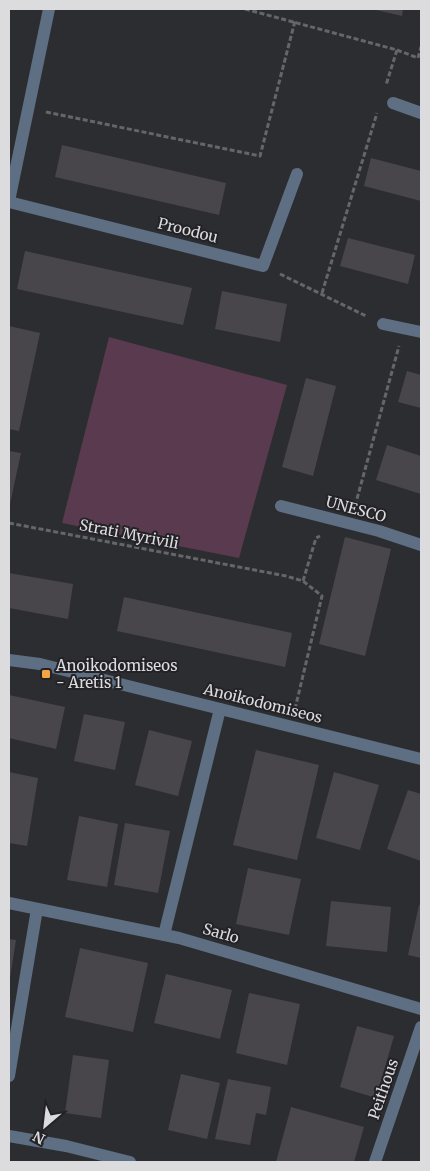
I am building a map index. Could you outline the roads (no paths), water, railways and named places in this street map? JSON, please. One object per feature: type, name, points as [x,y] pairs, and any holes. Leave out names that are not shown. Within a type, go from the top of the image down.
[{"type":"street","points":[[9,201],[49,9]]},
{"type":"street","points":[[393,103],[421,113]]},
{"type":"street","name":"Proodou","points":[[9,201],[263,266],[297,174]]},
{"type":"street","points":[[383,324],[421,332]]},
{"type":"street","name":"UNESCO","points":[[281,506],[421,545]]},
{"type":"street","name":"Anoikodomiseos","points":[[9,660],[40,664],[421,759]]},
{"type":"street","points":[[164,935],[220,709]]},
{"type":"street","name":"Sarlo","points":[[9,903],[164,935],[421,1009]]},
{"type":"street","points":[[9,1076],[37,909]]},
{"type":"street","name":"Peithous","points":[[375,1162],[421,1027]]},
{"type":"street","points":[[9,1136],[66,1146],[130,1162]]},
{"type":"place","name":"Anoikodomiseos - Aretis 1","points":[[46,674]]}]
